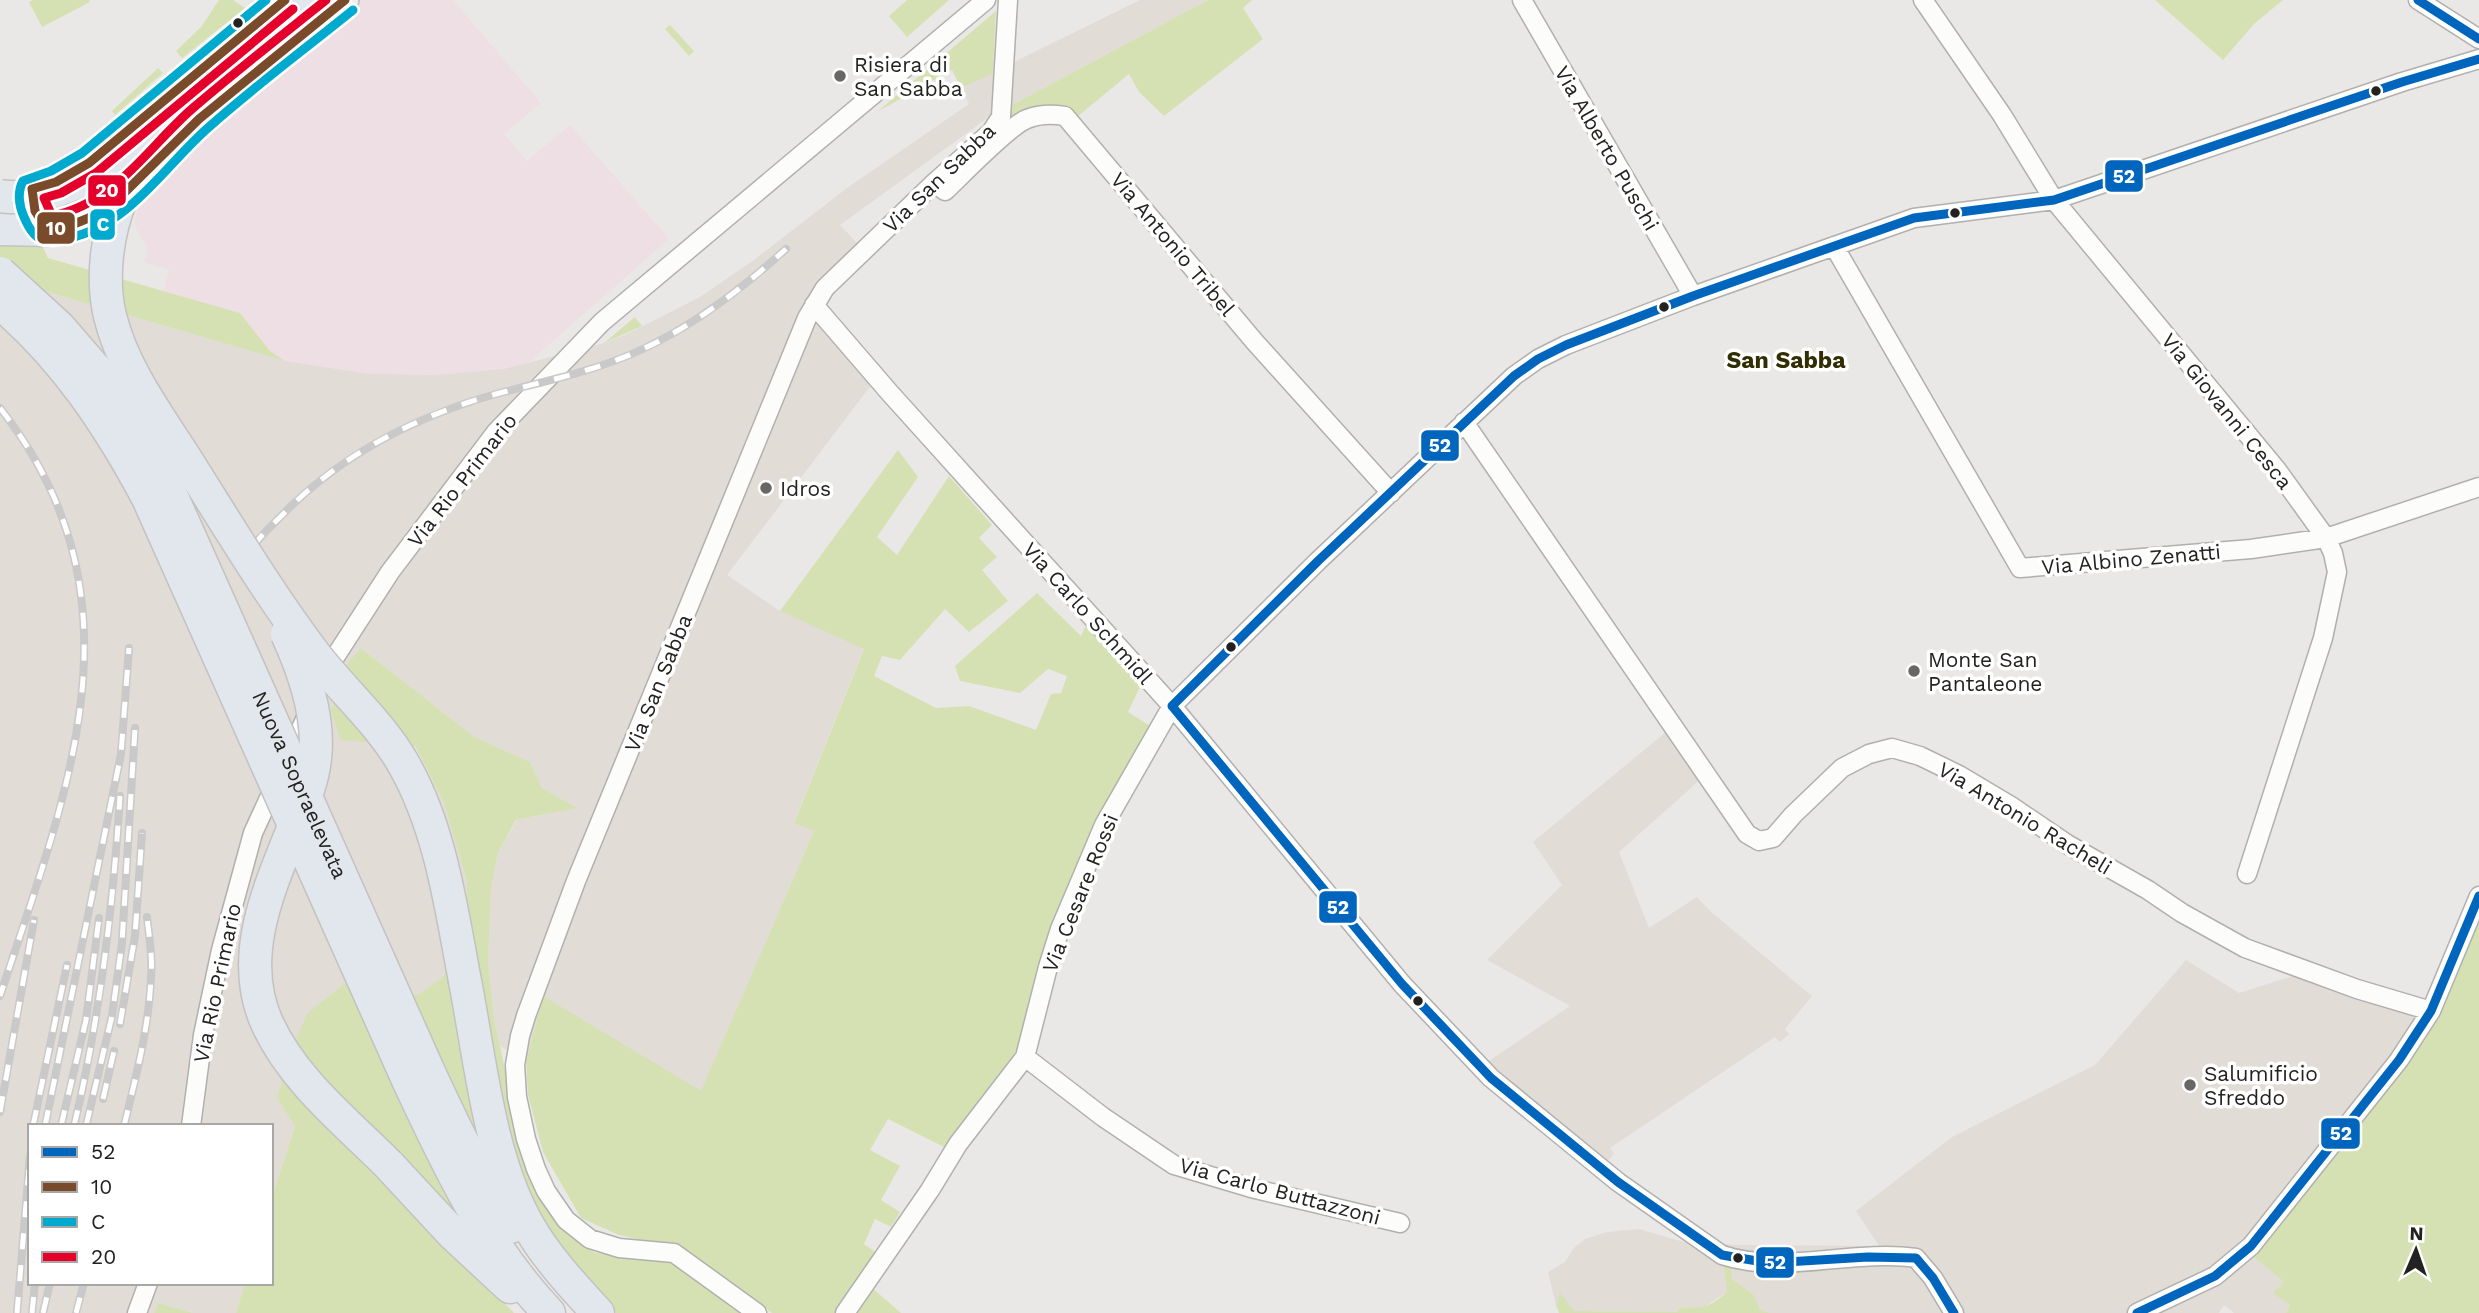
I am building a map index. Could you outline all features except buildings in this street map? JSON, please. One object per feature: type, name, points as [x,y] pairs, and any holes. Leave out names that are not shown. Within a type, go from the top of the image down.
[{"type":"highway","points":[[314,11],[200,93],[149,149],[123,196],[114,222],[107,253],[110,314],[120,344],[142,389],[260,576],[315,655],[403,762],[424,806],[446,880],[493,1128],[510,1185],[528,1226],[573,1286],[598,1313]]},
{"type":"highway","points":[[0,196],[24,198],[83,181],[166,128]]},
{"type":"highway","points":[[0,229],[48,230]]},
{"type":"highway","name":"Nuova Sopraelevata","points":[[0,274],[60,327],[105,380],[168,488],[418,1075],[433,1134],[468,1202],[504,1257],[550,1313]]},
{"type":"highway","name":"Nuova Sopraelevata","points":[[0,303],[42,342],[87,396],[123,451],[142,486],[418,1075],[454,1127],[488,1192],[525,1248],[561,1295],[579,1313]]},
{"type":"highway","points":[[260,576],[295,652],[311,702],[316,732],[311,783],[264,905],[255,946],[256,983],[266,1021],[280,1048],[301,1077],[453,1234],[540,1313]]},
{"type":"main road","points":[[285,0],[89,163],[56,182],[32,189],[34,212],[48,230],[74,225],[115,204],[197,120],[314,11],[345,0]]},
{"type":"street","points":[[292,0],[292,10],[298,17],[314,11]]},
{"type":"street","name":"Via Rio Primario","points":[[191,1124],[203,1035],[218,962],[253,833],[335,657],[390,572],[496,432],[602,322],[986,0]]},
{"type":"street","name":"Via San Sabba","points":[[757,1313],[674,1253],[605,1246],[590,1239],[566,1220],[546,1191],[526,1139],[517,1097],[515,1065],[520,1036],[576,881],[814,305],[825,289],[934,183],[991,132],[1001,117],[1008,0]]},
{"type":"street","name":"Via Alberto Puschi","points":[[1522,0],[1693,296]]},
{"type":"street","name":"Via Giovanni Cesca","points":[[1923,0],[2002,115],[2054,200],[2277,470],[2326,538],[2333,553],[2337,572],[2332,603],[2296,728],[2247,874]]},
{"type":"street","points":[[2418,0],[2479,39]]},
{"type":"street","name":"Via Cesare Rossi","points":[[845,1313],[958,1144],[1025,1057],[1060,929],[1099,836],[1172,706],[1318,561],[1514,376],[1538,359],[1566,345],[1693,296],[1914,218],[2054,200],[2479,58]]},
{"type":"street","name":"Via Antonio Tribel","points":[[934,183],[945,191],[1027,119],[1054,114],[1065,116],[1254,341],[1391,493]]},
{"type":"street","points":[[0,184],[32,189]]},
{"type":"street","name":"Via Albino Zenatti","points":[[1834,246],[2020,568],[2251,549],[2326,538],[2479,487]]},
{"type":"street","name":"Via Carlo Schmidl","points":[[814,305],[1172,706],[1402,984],[1491,1078],[1618,1182],[1722,1255],[1738,1260],[1780,1262],[1894,1255],[1916,1258],[1933,1278],[1954,1313]]},
{"type":"street","name":"Via Antonio Racheli","points":[[1464,422],[1747,834],[1759,841],[1773,838],[1793,815],[1843,768],[1869,754],[1892,748],[1920,756],[1959,775],[2182,913],[2245,948],[2357,989],[2431,1011]]},
{"type":"street","points":[[2137,1313],[2215,1276],[2252,1246],[2399,1060],[2431,1011],[2479,896]]},
{"type":"street","name":"Via Carlo Buttazzoni","points":[[1025,1057],[1103,1117],[1174,1165],[1251,1188],[1400,1223]]},
{"type":"street","points":[[137,1313],[147,1285]]},
{"type":"shaded area","points":[[361,0],[453,0],[541,103],[504,134],[527,161],[570,125],[669,239],[528,363],[504,369],[436,375],[370,374],[285,361],[270,351],[240,313],[164,291],[169,270],[144,262],[148,249],[136,229],[135,221],[140,193],[207,127]]},
{"type":"shaded area","points":[[1140,0],[1208,0],[989,117],[840,225],[858,244],[805,305],[872,384],[727,575],[780,611],[864,648],[794,822],[814,831],[701,1092],[543,997],[526,1061],[500,1046],[488,963],[491,889],[498,853],[517,820],[576,808],[542,788],[530,762],[473,736],[361,648],[381,743],[414,746],[444,803],[467,882],[466,935],[442,978],[419,994],[406,995],[295,1126],[273,1194],[273,1124],[28,1124],[28,1285],[244,1285],[236,1313],[193,1313],[158,1303],[154,1313],[0,1313],[0,278],[285,361],[370,374],[436,375],[504,369],[604,343],[700,297],[754,260],[847,188],[969,104],[961,88]]},
{"type":"shaded area","points":[[1667,731],[1701,779],[1619,852],[1649,928],[1697,897],[1710,911],[1812,996],[1785,1029],[1789,1034],[1780,1042],[1775,1037],[1610,1148],[1614,1154],[1607,1162],[1515,1088],[1489,1061],[1570,1006],[1487,960],[1562,885],[1533,842]]},
{"type":"shaded area","points":[[2186,960],[2239,993],[2296,975],[2433,1023],[2254,1256],[2284,1282],[2290,1305],[2286,1313],[2234,1313],[2224,1305],[2219,1313],[1771,1313],[1760,1310],[1754,1295],[1732,1279],[1723,1264],[1727,1292],[1701,1309],[1682,1307],[1676,1312],[1573,1311],[1560,1294],[1556,1305],[1548,1272],[1565,1262],[1574,1248],[1585,1239],[1607,1232],[1639,1229],[1684,1242],[1739,1245],[1879,1246],[1856,1211],[1952,1137],[2095,1065]]},
{"type":"green space","points":[[219,0],[233,0],[245,8],[182,58],[176,51],[201,27]]},
{"type":"green space","points":[[907,0],[949,0],[907,37],[889,16]]},
{"type":"green space","points":[[1208,0],[1252,0],[1243,8],[1263,39],[1164,116],[1139,92],[1129,74],[1077,117],[1055,105],[1026,110],[1010,119],[1012,105]]},
{"type":"green space","points":[[2155,0],[2283,0],[2254,24],[2223,60]]},
{"type":"green space","points":[[29,2],[90,2],[42,27]]},
{"type":"green space","points":[[996,11],[993,73],[961,88],[952,70],[877,112]]},
{"type":"green space","points":[[670,25],[694,51],[689,56],[665,29]]},
{"type":"green space","points":[[158,68],[163,73],[115,115],[112,111]]},
{"type":"green space","points":[[0,238],[39,239],[48,258],[240,313],[270,351],[285,361],[0,278]]},
{"type":"green space","points":[[635,317],[642,326],[604,343]]},
{"type":"green space","points":[[898,450],[918,477],[877,537],[897,555],[949,476],[992,525],[979,538],[997,557],[982,570],[1008,601],[969,632],[945,609],[900,660],[882,656],[874,676],[936,708],[969,706],[1036,730],[1051,694],[1061,693],[1067,676],[1048,669],[1020,693],[960,681],[955,666],[1037,593],[1081,636],[1088,621],[1141,685],[1128,712],[1152,727],[1095,824],[1036,972],[1018,1048],[946,1148],[888,1119],[870,1150],[900,1166],[881,1200],[900,1212],[891,1227],[875,1219],[864,1244],[878,1254],[838,1313],[772,1313],[685,1250],[619,1235],[581,1218],[543,1152],[528,1095],[526,1061],[543,996],[701,1091],[814,831],[794,823],[864,649],[780,611]]},
{"type":"green space","points":[[361,648],[473,736],[530,762],[542,788],[577,808],[516,820],[498,853],[491,889],[488,963],[494,1018],[518,1131],[565,1230],[595,1253],[670,1260],[746,1313],[616,1313],[564,1252],[493,1150],[462,1219],[456,1220],[381,1173],[514,1313],[236,1313],[244,1285],[273,1285],[273,1194],[295,1126],[277,1098],[294,1044],[307,1014],[344,984],[376,981],[406,995],[419,994],[442,978],[466,935],[467,882],[444,803],[415,746],[340,740],[331,710],[344,668]]},
{"type":"green space","points":[[2479,916],[2479,1313],[2286,1313],[2290,1305],[2273,1293],[2284,1282],[2253,1256],[2440,1014]]},
{"type":"green space","points":[[1723,1263],[1730,1263],[1732,1279],[1754,1295],[1760,1310],[1771,1313],[1559,1313],[1556,1305],[1560,1293],[1574,1311],[1676,1312],[1682,1307],[1702,1307],[1727,1292]]},
{"type":"green space","points":[[871,1287],[901,1313],[853,1313]]},
{"type":"green space","points":[[158,1303],[193,1313],[154,1313]]},
{"type":"railway","points":[[253,547],[289,508],[335,469],[385,438],[467,403],[589,369],[643,349],[718,304],[786,249]]},
{"type":"railway","points":[[0,408],[46,480],[73,552],[84,624],[81,697],[69,771],[49,845],[0,996]]},
{"type":"railway","points":[[45,1124],[121,754],[129,648]]},
{"type":"railway","points":[[86,1124],[112,1016],[122,943],[135,728]]},
{"type":"railway","points":[[74,1124],[104,962],[120,796]]},
{"type":"railway","points":[[120,1024],[135,936],[142,833]]},
{"type":"railway","points":[[124,1124],[148,1015],[151,962],[147,917]]},
{"type":"railway","points":[[61,1124],[86,1020],[99,918]]},
{"type":"railway","points":[[0,1112],[34,920]]},
{"type":"railway","points":[[33,1124],[67,965]]},
{"type":"railway","points":[[103,1099],[114,1051]]},
{"type":"railway","points":[[17,1313],[28,1180]]},
{"type":"railway","points":[[32,1313],[35,1285]]},
{"type":"railway","points":[[43,1313],[50,1285]]},
{"type":"railway","points":[[76,1313],[83,1285]]},
{"type":"transit line","name":"C","points":[[266,0],[82,153],[51,171],[23,181],[19,194],[21,208],[28,226],[36,236],[47,240],[69,238],[110,221],[145,192],[226,112],[353,10]]},
{"type":"transit line","name":"10","points":[[285,0],[89,163],[56,182],[32,189],[35,211],[48,230],[96,215],[115,202],[199,119],[345,0]]},
{"type":"transit line","name":"20","points":[[293,9],[96,173],[61,193],[44,198],[52,216],[75,209],[113,187],[193,108],[326,0]]},
{"type":"transit line","name":"52","points":[[2418,0],[2479,39]]},
{"type":"transit line","name":"52","points":[[1172,706],[1318,561],[1514,376],[1538,359],[1566,345],[1693,296],[1914,218],[2054,200],[2402,82],[2479,59]]},
{"type":"transit line","name":"52","points":[[1172,706],[1402,984],[1491,1078],[1618,1182],[1722,1255],[1769,1263],[1868,1257],[1916,1258],[1933,1278],[1954,1313]]},
{"type":"transit line","name":"52","points":[[2137,1313],[2215,1276],[2251,1246],[2399,1060],[2431,1011],[2479,896]]},
{"type":"place","name":"Risiera di San Sabba","points":[[840,76]]},
{"type":"place","name":"Idros","points":[[766,488]]},
{"type":"place","name":"Monte San Pantaleone","points":[[1914,671]]},
{"type":"place","name":"Salumificio Sfreddo","points":[[2190,1085]]},
{"type":"district","name":"San Sabba","points":[[1786,360]]}]
